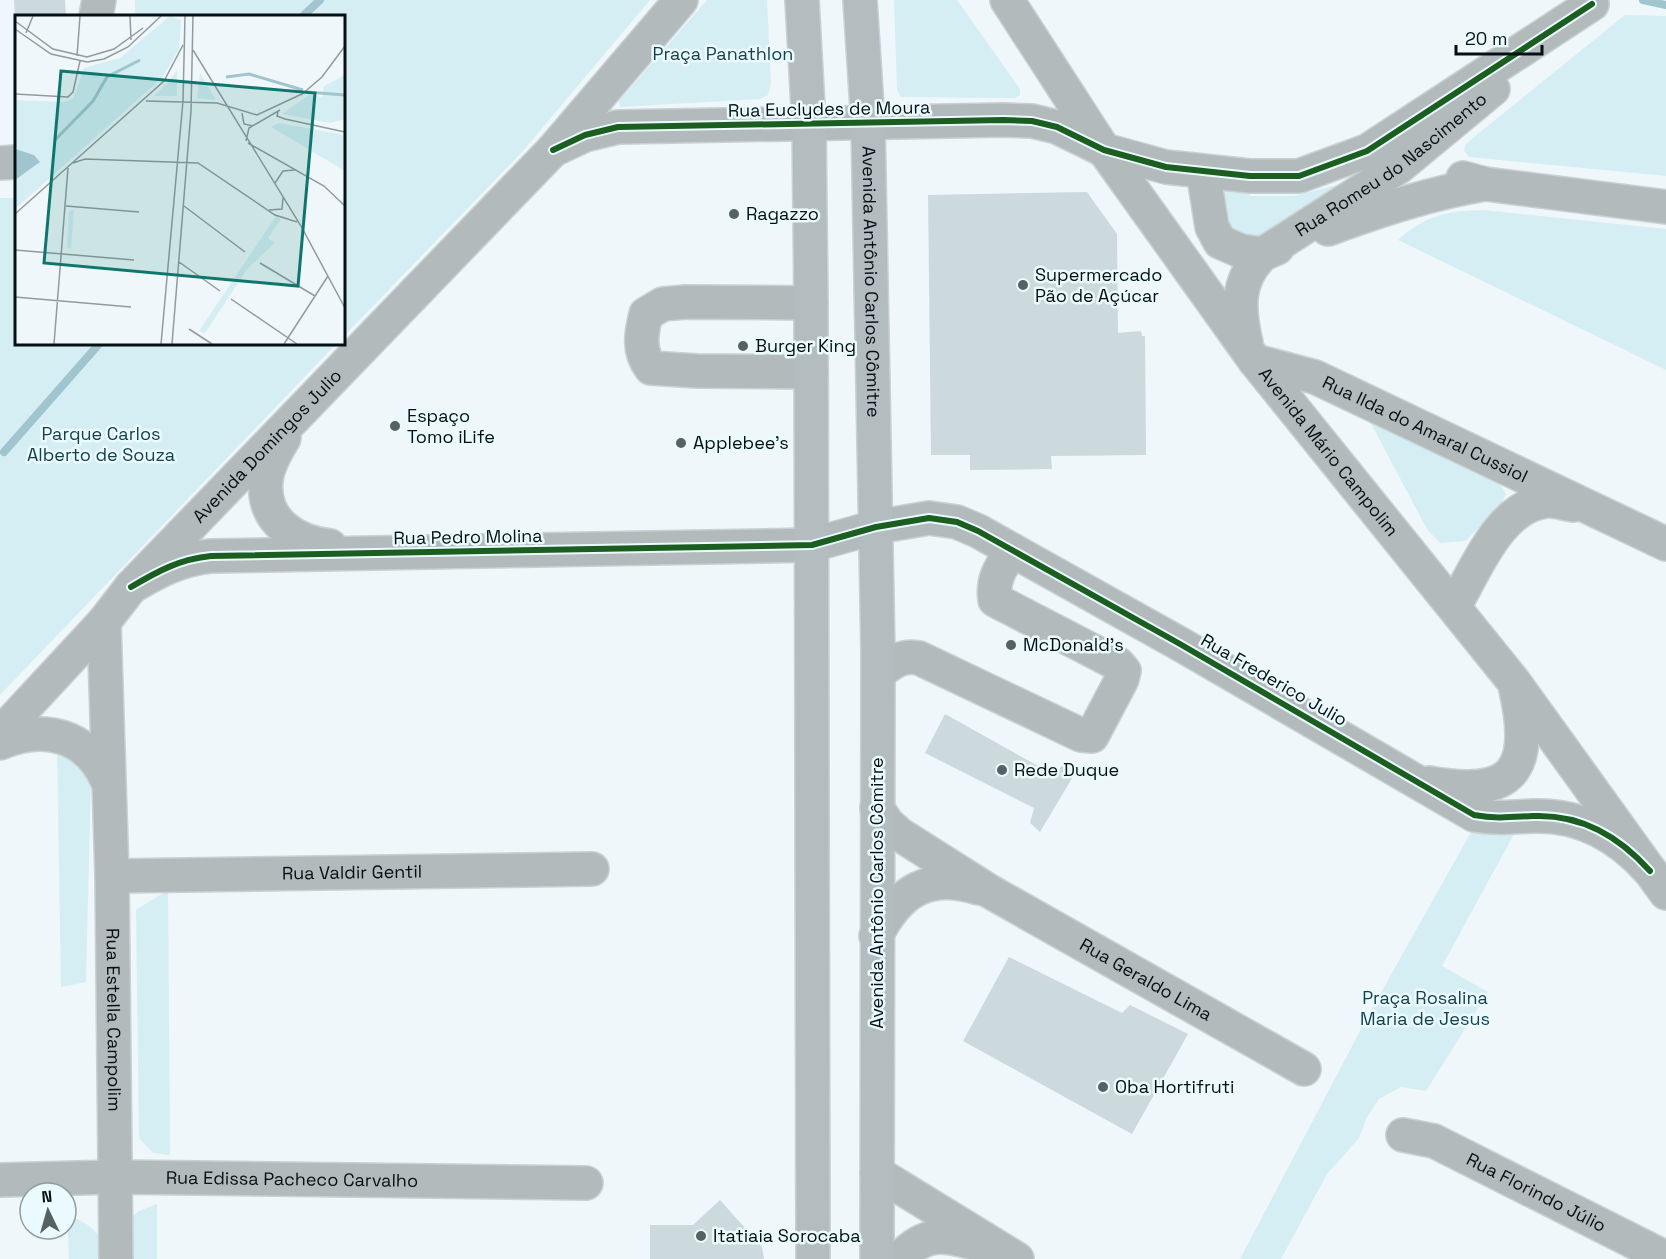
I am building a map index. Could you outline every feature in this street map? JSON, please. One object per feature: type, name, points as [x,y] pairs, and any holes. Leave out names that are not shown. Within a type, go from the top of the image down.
[{"type":"main road","points":[[802,0],[809,125],[811,303],[813,1259]]},
{"type":"main road","name":"Avenida Antônio Carlos Cômitre","points":[[860,0],[868,123],[878,674],[877,1259]]},
{"type":"street","name":"Avenida Domingos Julio","points":[[0,734],[104,622],[131,587],[553,150],[681,0]]},
{"type":"street","name":"Avenida Mário Campolim","points":[[1007,0],[1104,150],[1251,354],[1455,605],[1514,682],[1658,882]]},
{"type":"street","name":"Rua Romeu do Nascimento","points":[[1104,150],[1166,166],[1277,178],[1299,177],[1367,151],[1595,2]]},
{"type":"street","name":"Rua Romeu do Nascimento","points":[[1251,354],[1239,301],[1243,282],[1253,264],[1263,254],[1422,159],[1595,2]]},
{"type":"street","name":"Rua Euclydes de Moura","points":[[553,150],[585,135],[618,127],[1032,121],[1077,135],[1104,150]]},
{"type":"street","points":[[1341,162],[1422,159],[1485,184],[1666,207]]},
{"type":"street","points":[[0,163],[15,162]]},
{"type":"street","points":[[1203,171],[1212,227],[1220,242],[1241,251],[1263,254],[1405,202],[1450,190],[1485,184]]},
{"type":"street","points":[[811,303],[738,301],[663,304],[646,315],[642,333],[642,356],[651,368],[697,371],[811,372]]},
{"type":"street","name":"Rua Ilda do Amaral Cussiol","points":[[1251,354],[1315,377],[1666,544]]},
{"type":"street","name":"Rua Pedro Molina","points":[[298,413],[274,454],[266,481],[270,507],[279,523],[292,536],[316,544],[392,554]]},
{"type":"street","name":"Rua Ilda do Amaral Cussiol","points":[[1455,605],[1505,522],[1526,506],[1548,500],[1591,509]]},
{"type":"street","name":"Rua Frederico Julio","points":[[876,526],[911,519],[945,519],[978,531],[1419,781],[1474,815],[1499,820],[1535,816],[1564,817],[1597,827],[1630,848],[1658,882]]},
{"type":"street","points":[[812,545],[876,526]]},
{"type":"street","name":"Rua Pedro Molina","points":[[131,587],[162,568],[188,558],[239,555],[812,545]]},
{"type":"street","points":[[878,674],[894,660],[907,656],[919,658],[1082,735],[1092,736],[1118,689],[1124,670],[1118,664],[995,600],[993,588],[997,573],[1012,550]]},
{"type":"street","name":"Rua Estella Campolim","points":[[104,622],[107,780],[112,876],[116,1259]]},
{"type":"street","name":"Rua Frederico Julio","points":[[1419,781],[1462,789],[1480,787],[1502,782],[1516,768],[1523,750],[1524,724],[1514,682]]},
{"type":"street","name":"Rua Estella Campolim","points":[[0,743],[29,734],[52,735],[72,741],[96,758],[107,780]]},
{"type":"street","name":"Rua Geraldo Lima","points":[[877,808],[887,823],[899,834],[989,891],[1304,1069]]},
{"type":"street","name":"Rua Geraldo Lima","points":[[876,936],[889,912],[906,894],[928,852]]},
{"type":"street","name":"Rua Valdir Gentil","points":[[112,876],[592,869]]},
{"type":"street","name":"Rua Geraldo Lima","points":[[906,894],[933,884],[963,883],[989,891]]},
{"type":"street","name":"Rua Florindo Júlio","points":[[1403,1135],[1434,1141],[1666,1258]]},
{"type":"street","points":[[877,1173],[1008,1255]]},
{"type":"street","name":"Rua Edissa Pacheco Carvalho","points":[[0,1180],[115,1177],[586,1183]]},
{"type":"street","points":[[899,1259],[910,1247],[926,1238],[944,1235],[1008,1255]]},
{"type":"green space","points":[[135,0],[650,0],[522,152],[345,335],[345,15],[135,15]]},
{"type":"green space","name":"Praça Panathlon","points":[[707,0],[767,0],[771,84],[768,95],[760,99],[620,107],[619,101]]},
{"type":"green space","points":[[894,0],[957,0],[1020,89],[1020,95],[1015,98],[901,97],[897,90]]},
{"type":"green space","points":[[1625,15],[1666,16],[1666,176],[1469,157],[1464,151],[1465,145]]},
{"type":"green space","points":[[1221,181],[1246,190],[1251,196],[1294,196],[1352,181],[1267,239],[1233,233],[1228,224]]},
{"type":"green space","name":"Parque Carlos Alberto de Souza","points":[[0,198],[15,198],[15,345],[335,345],[0,695]]},
{"type":"green space","points":[[1484,210],[1666,229],[1666,370],[1398,240],[1418,225],[1438,216]]},
{"type":"green space","points":[[1366,414],[1497,479],[1506,494],[1499,509],[1465,541],[1440,543],[1427,529]]},
{"type":"green space","points":[[57,746],[91,771],[86,982],[61,987]]},
{"type":"green space","name":"Praça Rosalina Maria de Jesus","points":[[1479,818],[1514,834],[1442,966],[1488,992],[1426,1091],[1401,1087],[1379,1099],[1367,1117],[1359,1138],[1327,1174],[1281,1259],[1240,1259],[1370,1012]]},
{"type":"green space","points":[[168,890],[170,1155],[153,1153],[139,1138],[136,910]]},
{"type":"green space","points":[[157,1204],[157,1259],[126,1259],[125,1223],[139,1211]]},
{"type":"green space","points":[[78,1220],[89,1226],[99,1236],[105,1259],[69,1259],[68,1241],[78,1241]]},
{"type":"building","points":[[14,0],[65,0],[66,15],[15,16]]},
{"type":"building","name":"Supermercado Pão de Açúcar","points":[[1087,192],[1117,234],[1118,333],[1141,331],[1142,336],[1145,336],[1146,455],[1051,456],[1052,469],[970,470],[970,455],[931,455],[928,195]]},
{"type":"building","name":"Rede Duque","points":[[945,714],[1056,776],[1062,765],[1074,775],[1040,832],[1030,823],[1034,808],[925,753]]},
{"type":"building","name":"Oba Hortifruti","points":[[1009,957],[1122,1013],[1130,1005],[1188,1034],[1132,1134],[963,1041]]},
{"type":"building","name":"Itatiaia Sorocaba","points":[[720,1200],[762,1247],[764,1259],[650,1259],[650,1225],[693,1225]]},
{"type":"waterway","points":[[304,15],[320,0]]},
{"type":"waterway","points":[[1643,0],[1666,5]]},
{"type":"waterway","points":[[4,452],[98,345]]},
{"type":"cycle path","points":[[553,150],[585,135],[618,127],[1032,121],[1057,127],[1104,150],[1166,167],[1250,176],[1299,176],[1367,151],[1592,4]]},
{"type":"cycle path","points":[[131,587],[169,567],[211,556],[812,545],[876,527],[929,518],[957,522],[978,531],[1180,644],[1474,815],[1551,816],[1583,823],[1625,847],[1650,871]]},
{"type":"place","name":"Ragazzo","points":[[734,214]]},
{"type":"place","name":"Supermercado Pão de Açúcar","points":[[1023,285]]},
{"type":"place","name":"Burger King","points":[[743,346]]},
{"type":"place","name":"Espaço Tomo iLife","points":[[395,426]]},
{"type":"place","name":"Applebee's","points":[[681,443]]},
{"type":"place","name":"McDonald's","points":[[1011,645]]},
{"type":"place","name":"Rede Duque","points":[[1002,770]]},
{"type":"place","name":"Oba Hortifruti","points":[[1103,1087]]},
{"type":"place","name":"Itatiaia Sorocaba","points":[[701,1236]]}]
